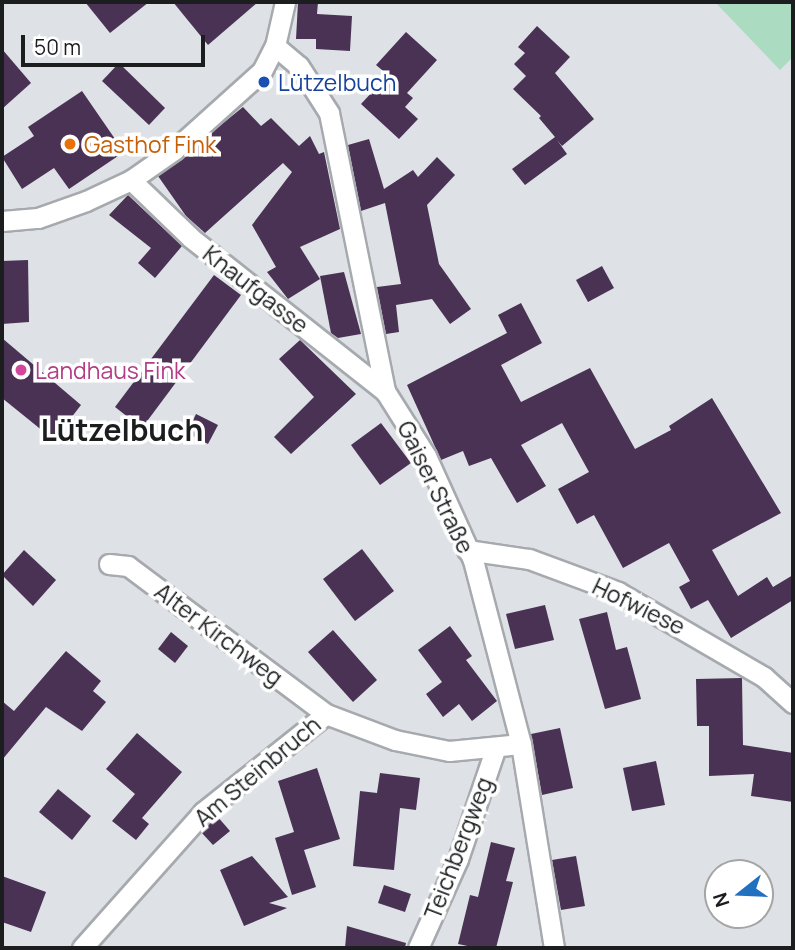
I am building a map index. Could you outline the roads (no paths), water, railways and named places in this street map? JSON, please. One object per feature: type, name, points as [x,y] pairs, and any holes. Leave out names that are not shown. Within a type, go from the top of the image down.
[{"type":"street","points":[[2,221],[38,218],[131,180],[215,118],[262,71],[275,46],[285,2]]},
{"type":"street","name":"Gaiser Straße","points":[[275,46],[299,65],[329,113],[385,391],[426,456],[467,550],[497,642],[521,744],[554,948]]},
{"type":"street","name":"Knaufgasse","points":[[131,180],[191,237],[385,391]]},
{"type":"street","name":"Hofwiese","points":[[467,550],[529,559],[618,592],[764,677],[793,703]]},
{"type":"street","name":"Alter Kirchweg","points":[[109,564],[128,566],[326,714]]},
{"type":"street","name":"Am Steinbruch","points":[[82,948],[203,812],[326,714],[395,740],[449,751],[521,744]]},
{"type":"street","name":"Teichbergweg","points":[[418,948],[458,859],[496,747]]},
{"type":"place","name":"Lützelbuch","points":[[264,82]]},
{"type":"place","name":"Gasthof Fink","points":[[70,144]]},
{"type":"place","name":"Landhaus Fink","points":[[21,370]]},
{"type":"district","name":"Lützelbuch","points":[[122,430]]}]
